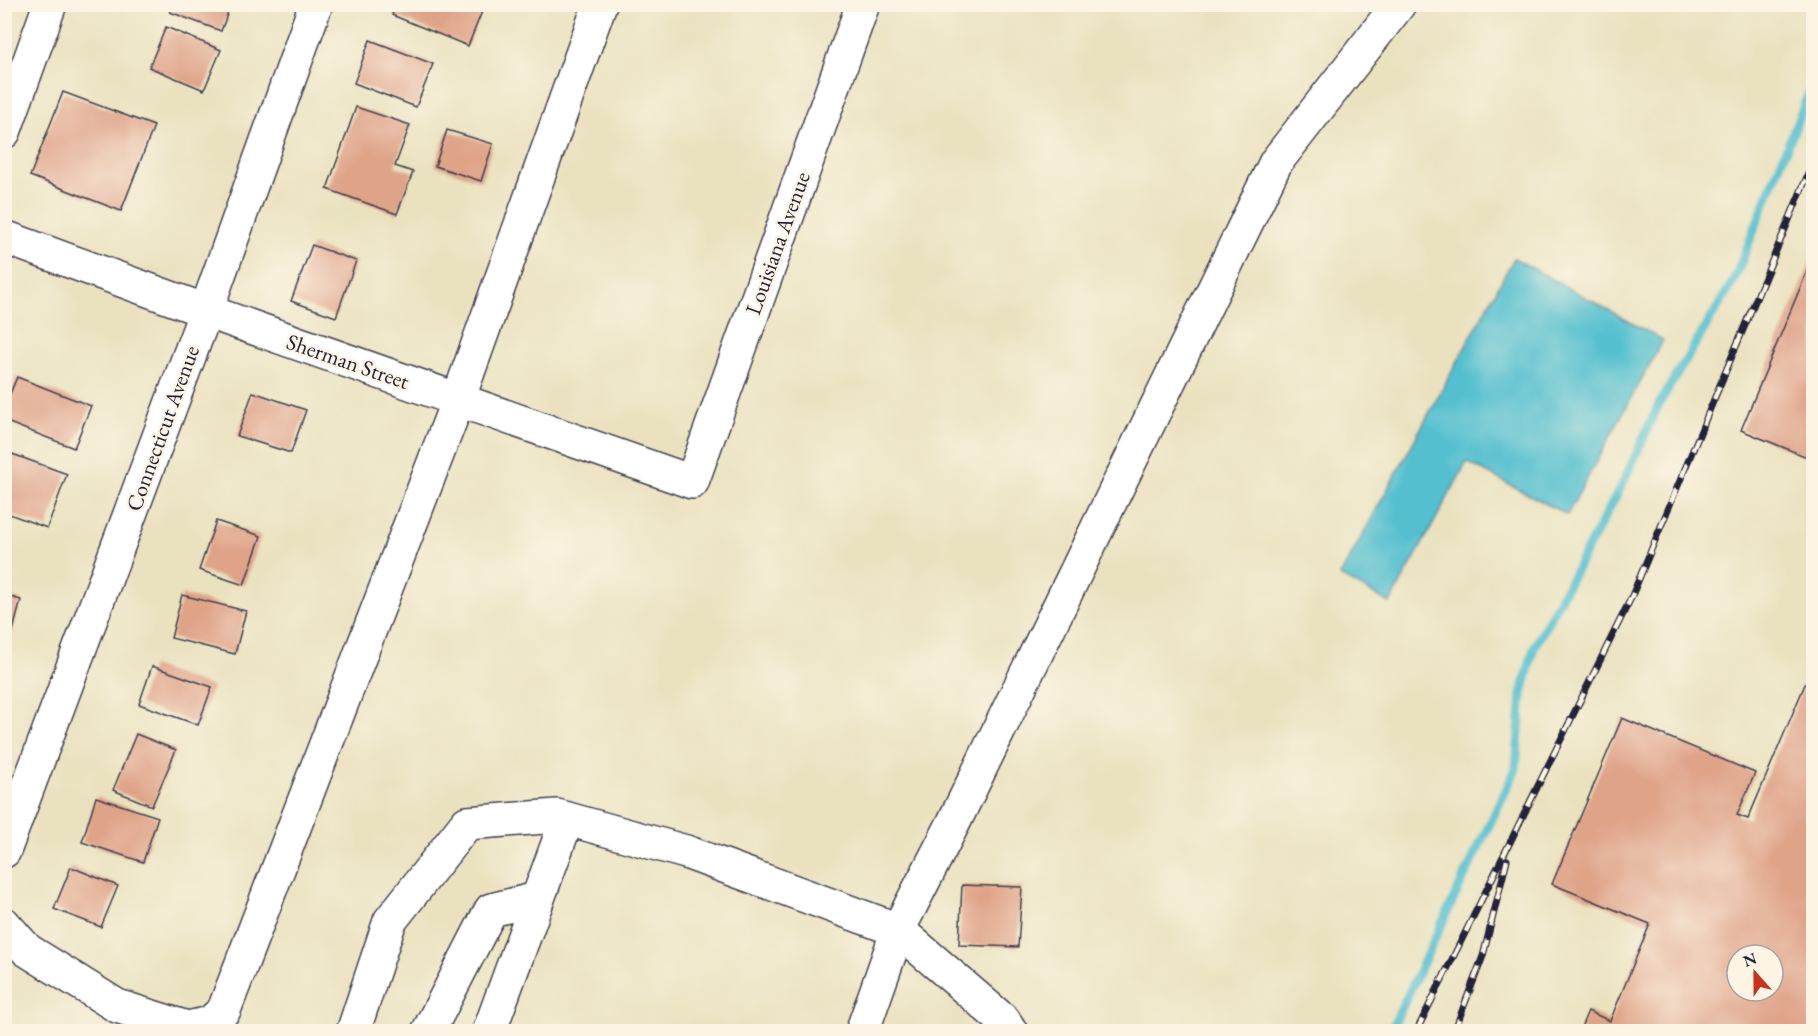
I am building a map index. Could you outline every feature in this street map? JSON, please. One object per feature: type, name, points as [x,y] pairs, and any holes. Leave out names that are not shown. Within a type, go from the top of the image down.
[{"type":"street","points":[[4,132],[50,4]]},
{"type":"street","name":"Connecticut Avenue","points":[[4,851],[206,311],[316,4]]},
{"type":"street","points":[[4,924],[27,950],[117,1006],[188,1028],[210,1023],[224,1010],[458,400],[600,4]]},
{"type":"street","name":"Louisiana Avenue","points":[[692,482],[863,4]]},
{"type":"street","points":[[862,1032],[898,930],[960,811],[1276,162],[1399,4]]},
{"type":"street","name":"Sherman Street","points":[[4,237],[206,311],[692,482]]},
{"type":"street","points":[[353,1032],[390,921],[467,823],[557,816],[686,852],[898,930],[1004,1021],[1011,1032]]},
{"type":"street","points":[[489,1032],[567,819]]},
{"type":"street","points":[[428,1032],[491,909],[537,899]]},
{"type":"water","points":[[1514,258],[1663,340],[1567,515],[1467,462],[1390,603],[1340,576]]},
{"type":"building","points":[[172,4],[231,4],[221,31],[170,12]]},
{"type":"building","points":[[396,4],[485,4],[468,46],[392,15]]},
{"type":"building","points":[[166,27],[221,50],[204,90],[149,67]]},
{"type":"building","points":[[370,40],[433,64],[416,107],[354,83]]},
{"type":"building","points":[[63,92],[154,126],[121,211],[30,176]]},
{"type":"building","points":[[356,107],[410,125],[395,166],[413,172],[397,214],[327,189]]},
{"type":"building","points":[[447,130],[493,144],[481,181],[435,166]]},
{"type":"building","points":[[312,245],[356,261],[336,317],[291,301]]},
{"type":"building","points":[[1814,257],[1814,460],[1741,430]]},
{"type":"building","points":[[17,377],[91,406],[74,448],[4,421],[4,408]]},
{"type":"building","points":[[253,392],[306,410],[291,453],[237,436]]},
{"type":"building","points":[[4,451],[67,474],[47,528],[4,512]]},
{"type":"building","points":[[216,521],[261,536],[244,585],[199,570]]},
{"type":"building","points":[[4,595],[21,600],[12,634],[4,632]]},
{"type":"building","points":[[182,595],[246,611],[235,654],[171,638]]},
{"type":"building","points":[[1814,663],[1814,1032],[1579,1032],[1588,1011],[1610,1021],[1650,924],[1552,884],[1622,718],[1755,773],[1737,815],[1748,819]]},
{"type":"building","points":[[152,666],[212,687],[198,725],[139,704]]},
{"type":"building","points":[[136,734],[176,750],[152,806],[113,790]]},
{"type":"building","points":[[96,797],[158,817],[143,862],[82,842]]},
{"type":"building","points":[[71,867],[118,886],[101,927],[54,909]]},
{"type":"building","points":[[962,885],[1022,887],[1018,947],[959,945]]},
{"type":"waterway","points":[[1390,1032],[1516,769],[1522,694],[1534,647],[1622,485],[1659,404],[1734,280],[1814,80]]},
{"type":"railway","points":[[1416,1032],[1631,598],[1814,160]]},
{"type":"railway","points":[[1454,1032],[1483,956],[1507,860]]}]
